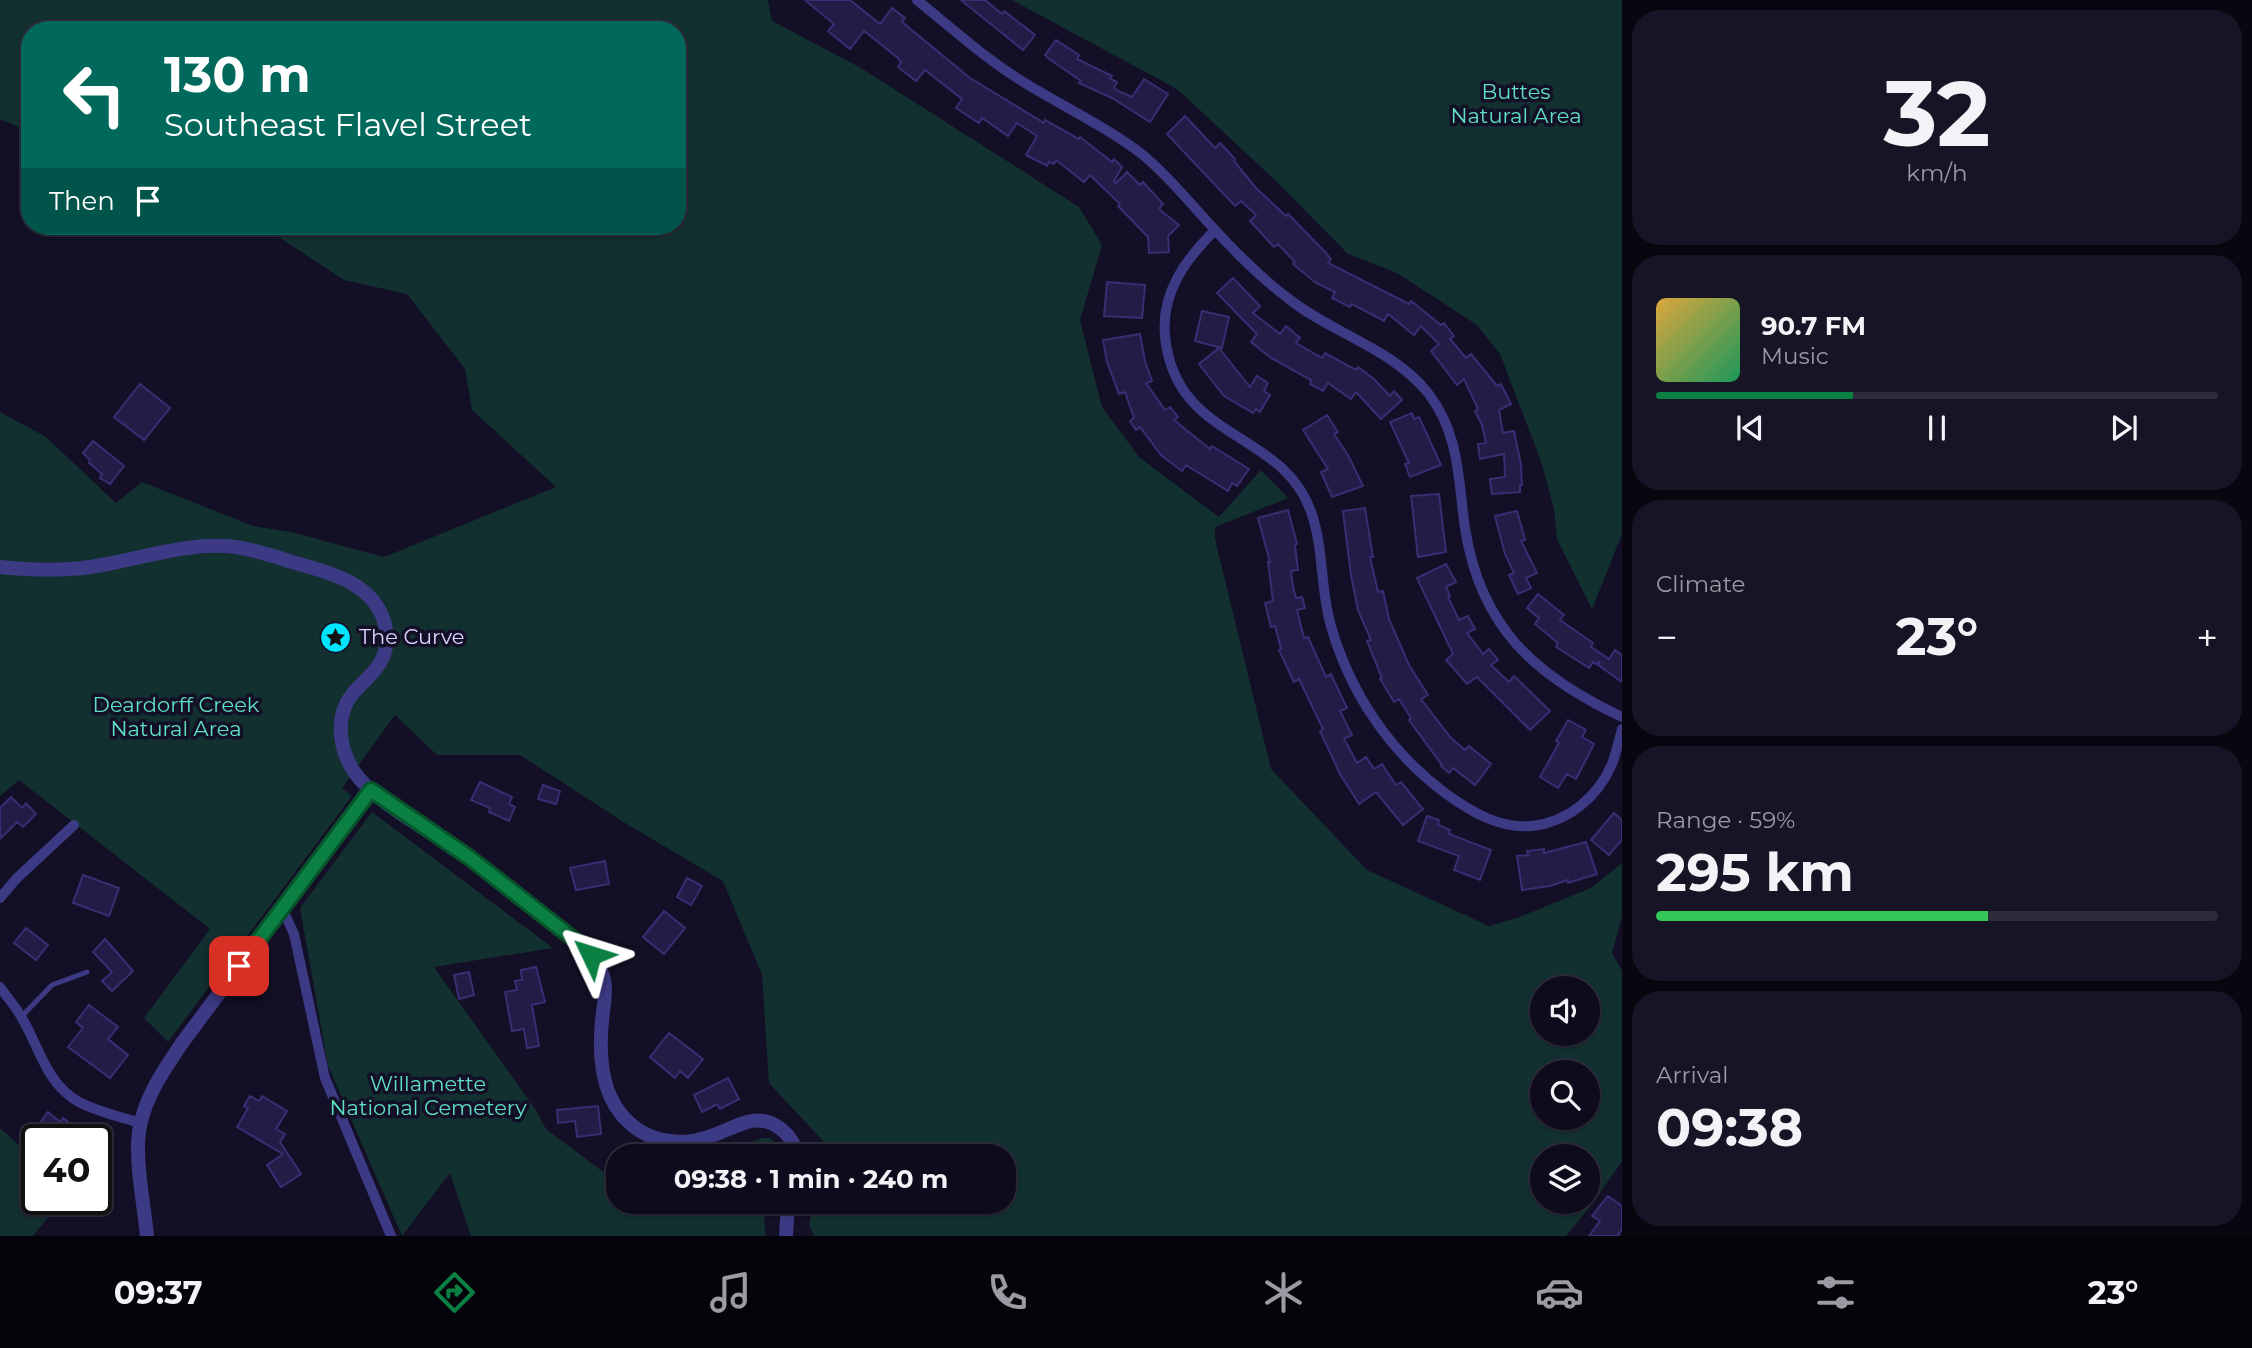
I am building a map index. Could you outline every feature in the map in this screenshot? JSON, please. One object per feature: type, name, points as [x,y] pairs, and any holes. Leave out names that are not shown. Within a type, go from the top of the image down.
[{"type":"street","points":[[917,0],[993,62],[1142,154],[1262,277],[1312,317],[1377,350],[1405,369],[1428,393],[1446,422],[1452,438],[1460,471],[1465,528],[1473,566],[1497,619],[1520,650],[1551,677],[1584,699],[1622,718]]},
{"type":"street","points":[[1215,230],[1196,249],[1178,274],[1170,292],[1164,328],[1171,367],[1183,390],[1200,411],[1220,427],[1271,458],[1302,493],[1312,512],[1324,598],[1339,653],[1368,709],[1398,750],[1417,771],[1464,807],[1492,820],[1519,827],[1543,824],[1569,815],[1592,795],[1612,765],[1622,729]]},
{"type":"street","points":[[0,567],[90,567],[202,545],[249,550],[321,570],[348,581],[365,592],[376,604],[386,631],[383,657],[346,703],[341,725],[343,748],[348,762],[371,790],[470,858],[591,955],[600,967],[604,980],[599,1048],[601,1067],[613,1102],[631,1124],[660,1139],[682,1142],[698,1140],[748,1121],[761,1121],[783,1129],[794,1144]]},
{"type":"street","points":[[146,1236],[138,1158],[141,1123],[162,1072],[371,790]]},
{"type":"street","points":[[0,898],[16,879],[74,825]]},
{"type":"street","points":[[282,908],[294,934],[325,1078],[391,1236]]},
{"type":"street","points":[[0,987],[22,1016],[43,1061],[57,1083],[76,1101],[141,1123]]},
{"type":"street","points":[[786,1236],[787,1214]]},
{"type":"lane","points":[[22,1016],[52,985],[87,972]]},
{"type":"green space","name":"Deardorff Creek Natural Area","points":[[0,0],[768,0],[772,21],[861,68],[1079,207],[1102,245],[1080,320],[1102,407],[1139,457],[1219,517],[1261,470],[1288,498],[1215,527],[1215,539],[1271,769],[1367,870],[1489,926],[1517,918],[1591,888],[1622,863],[1622,916],[1612,953],[1622,971],[1622,1161],[1600,1193],[1600,1144],[1530,1144],[1530,1214],[1584,1214],[1566,1236],[814,1236],[809,1225],[811,1214],[1016,1214],[1016,1144],[825,1144],[769,1083],[762,975],[723,881],[625,823],[520,755],[437,755],[395,715],[342,788],[352,796],[168,1042],[144,1018],[210,929],[19,780],[0,796],[0,412],[46,437],[116,503],[142,482],[253,526],[291,532],[384,557],[556,487],[472,410],[465,369],[407,294],[344,280],[276,235],[686,235],[686,21],[21,21],[21,128],[0,119]]},
{"type":"green space","name":"Buttes Natural Area","points":[[1012,0],[1622,0],[1622,534],[1592,609],[1557,539],[1554,509],[1541,461],[1500,354],[1477,325],[1397,273],[1348,254],[1276,181],[1177,89]]},
{"type":"green space","name":"Willamette National Cemetery","points":[[372,812],[553,948],[434,967],[536,1110],[546,1129],[606,1174],[606,1214],[766,1214],[766,1236],[471,1236],[450,1173],[402,1236],[328,1066],[300,908]]},
{"type":"green space","points":[[0,1128],[21,1147],[21,1215],[50,1215],[33,1236],[0,1236]]},
{"type":"green space","points":[[770,1138],[777,1144],[746,1144]]},
{"type":"building","points":[[805,0],[850,0],[880,24],[892,8],[905,18],[902,22],[970,78],[1044,123],[1045,120],[1079,139],[1080,137],[1112,162],[1114,159],[1122,167],[1114,181],[1116,183],[1127,172],[1140,185],[1143,182],[1163,204],[1159,209],[1179,225],[1168,236],[1169,252],[1149,253],[1148,237],[1090,175],[1084,182],[1056,160],[1054,164],[1049,162],[1047,166],[1026,155],[1037,136],[1017,123],[1008,136],[982,118],[979,123],[956,108],[962,99],[925,70],[916,81],[898,67],[901,62],[898,58],[864,31],[850,49],[828,31],[834,24]]},
{"type":"building","points":[[961,0],[985,0],[1035,35],[1023,50]]},
{"type":"building","points":[[1056,40],[1079,55],[1077,59],[1112,76],[1110,79],[1117,82],[1114,88],[1116,90],[1132,97],[1144,79],[1168,94],[1150,122],[1112,98],[1079,83],[1081,81],[1048,58],[1045,55]]},
{"type":"building","points":[[1185,116],[1215,148],[1220,143],[1256,188],[1286,216],[1288,214],[1326,253],[1331,259],[1328,263],[1409,304],[1411,301],[1441,325],[1444,323],[1454,336],[1450,339],[1466,358],[1471,354],[1497,386],[1501,384],[1511,404],[1499,410],[1503,433],[1514,431],[1521,465],[1520,492],[1492,494],[1490,479],[1505,477],[1504,454],[1480,459],[1478,444],[1486,443],[1475,411],[1478,409],[1464,379],[1457,385],[1431,351],[1439,344],[1421,326],[1414,335],[1388,314],[1384,321],[1352,304],[1350,307],[1332,298],[1335,292],[1316,283],[1293,264],[1295,262],[1278,244],[1274,247],[1250,221],[1256,215],[1241,201],[1235,206],[1167,134]]},
{"type":"building","points":[[1233,278],[1260,306],[1253,313],[1280,334],[1286,326],[1300,338],[1296,343],[1322,358],[1325,353],[1356,370],[1358,367],[1390,396],[1394,391],[1402,400],[1381,419],[1356,392],[1351,399],[1328,383],[1323,391],[1310,384],[1311,380],[1271,358],[1251,342],[1257,334],[1217,293]]},
{"type":"building","points":[[1107,282],[1145,285],[1142,318],[1104,316]]},
{"type":"building","points":[[1202,311],[1229,317],[1222,348],[1195,341]]},
{"type":"building","points":[[1140,334],[1152,381],[1146,383],[1165,410],[1170,407],[1178,417],[1174,420],[1210,449],[1212,446],[1249,469],[1237,486],[1232,483],[1228,491],[1186,465],[1182,471],[1161,455],[1140,427],[1136,430],[1130,421],[1134,418],[1125,392],[1119,394],[1107,362],[1103,340]]},
{"type":"building","points":[[1219,348],[1250,387],[1257,376],[1268,383],[1264,391],[1270,395],[1260,412],[1256,409],[1253,413],[1224,396],[1199,364]]},
{"type":"building","points":[[140,384],[170,408],[144,440],[114,417]]},
{"type":"building","points":[[1412,413],[1414,419],[1419,417],[1441,465],[1410,477],[1405,464],[1409,463],[1390,422]]},
{"type":"building","points":[[1327,415],[1338,432],[1334,434],[1363,486],[1332,497],[1321,472],[1328,469],[1303,430]]},
{"type":"building","points":[[93,441],[124,466],[110,484],[100,478],[102,474],[89,463],[90,460],[83,453]]},
{"type":"building","points":[[1439,494],[1446,552],[1418,557],[1411,496]]},
{"type":"building","points":[[1365,508],[1373,557],[1370,557],[1378,592],[1383,591],[1389,619],[1409,665],[1428,695],[1421,699],[1451,738],[1465,750],[1469,746],[1491,764],[1475,785],[1453,768],[1449,773],[1441,766],[1409,720],[1411,718],[1399,699],[1394,702],[1380,679],[1382,678],[1367,641],[1371,640],[1358,610],[1343,511]]},
{"type":"building","points":[[1288,510],[1297,544],[1298,570],[1291,571],[1293,587],[1296,598],[1302,597],[1305,608],[1297,610],[1304,638],[1308,637],[1326,677],[1331,674],[1347,708],[1340,711],[1352,735],[1344,739],[1357,763],[1366,757],[1374,769],[1382,764],[1396,785],[1401,782],[1423,809],[1403,825],[1376,792],[1359,804],[1340,774],[1320,731],[1323,729],[1299,679],[1294,682],[1279,650],[1281,649],[1275,626],[1271,627],[1265,603],[1273,601],[1270,562],[1258,518]]},
{"type":"building","points":[[1517,511],[1525,540],[1521,541],[1537,573],[1526,578],[1531,588],[1518,594],[1509,575],[1514,573],[1505,554],[1495,516]]},
{"type":"building","points":[[1446,564],[1456,582],[1446,587],[1450,596],[1448,597],[1459,620],[1468,616],[1475,629],[1467,633],[1483,654],[1489,649],[1498,660],[1491,665],[1509,682],[1514,676],[1550,711],[1530,730],[1477,677],[1467,684],[1446,660],[1453,654],[1417,578]]},
{"type":"building","points":[[1538,594],[1564,615],[1560,620],[1593,643],[1591,647],[1609,659],[1615,650],[1622,655],[1622,682],[1598,665],[1600,661],[1596,664],[1593,662],[1589,668],[1556,647],[1558,643],[1535,624],[1539,618],[1527,608]]},
{"type":"building","points":[[1568,720],[1586,730],[1582,737],[1594,744],[1576,779],[1567,774],[1558,788],[1540,777]]},
{"type":"building","points":[[480,782],[512,797],[509,804],[515,807],[509,821],[489,812],[490,808],[471,800]]},
{"type":"building","points":[[543,785],[560,791],[556,804],[538,799]]},
{"type":"building","points":[[11,797],[22,808],[26,803],[36,814],[23,827],[17,822],[0,839],[0,808]]},
{"type":"building","points":[[1614,813],[1622,820],[1622,840],[1609,855],[1591,840]]},
{"type":"building","points":[[1427,816],[1439,820],[1438,825],[1450,830],[1449,834],[1491,850],[1480,880],[1454,870],[1459,856],[1418,841]]},
{"type":"building","points":[[1586,842],[1597,874],[1568,883],[1568,880],[1522,890],[1517,856],[1528,855],[1527,851],[1544,849],[1544,853]]},
{"type":"building","points":[[605,861],[609,884],[576,890],[570,868]]},
{"type":"building","points":[[83,875],[119,888],[109,916],[73,903]]},
{"type":"building","points":[[687,878],[702,886],[691,905],[677,897]]},
{"type":"building","points":[[664,911],[685,928],[664,954],[643,937]]},
{"type":"building","points":[[26,928],[48,945],[36,960],[14,943]]},
{"type":"building","points":[[105,939],[133,971],[112,991],[102,981],[112,972],[93,952]]},
{"type":"building","points":[[536,967],[545,1002],[532,1005],[539,1046],[527,1048],[524,1029],[512,1031],[505,992],[517,990],[515,981],[522,980],[521,970]]},
{"type":"building","points":[[469,972],[474,995],[459,999],[454,975]]},
{"type":"building","points":[[89,1005],[118,1027],[108,1039],[128,1055],[110,1078],[68,1047],[83,1028],[76,1022]]},
{"type":"building","points":[[669,1033],[703,1059],[688,1078],[680,1071],[675,1078],[650,1057]]},
{"type":"building","points":[[728,1078],[739,1099],[720,1109],[717,1104],[702,1112],[694,1095]]},
{"type":"building","points":[[250,1096],[259,1101],[262,1096],[287,1111],[276,1129],[285,1134],[280,1142],[301,1174],[281,1187],[267,1165],[283,1154],[237,1127],[248,1108],[244,1106]]},
{"type":"building","points":[[598,1106],[601,1134],[577,1137],[575,1121],[558,1123],[557,1110]]},
{"type":"building","points":[[48,1112],[60,1122],[63,1118],[71,1124],[39,1124]]},
{"type":"building","points":[[1608,1196],[1622,1206],[1622,1230],[1617,1236],[1589,1236],[1600,1221],[1592,1216],[1600,1214],[1600,1206]]},
{"type":"place","name":"The Curve","points":[[336,637]]},
{"type":"route","points":[[239,966],[371,790],[470,858],[591,955]]}]
